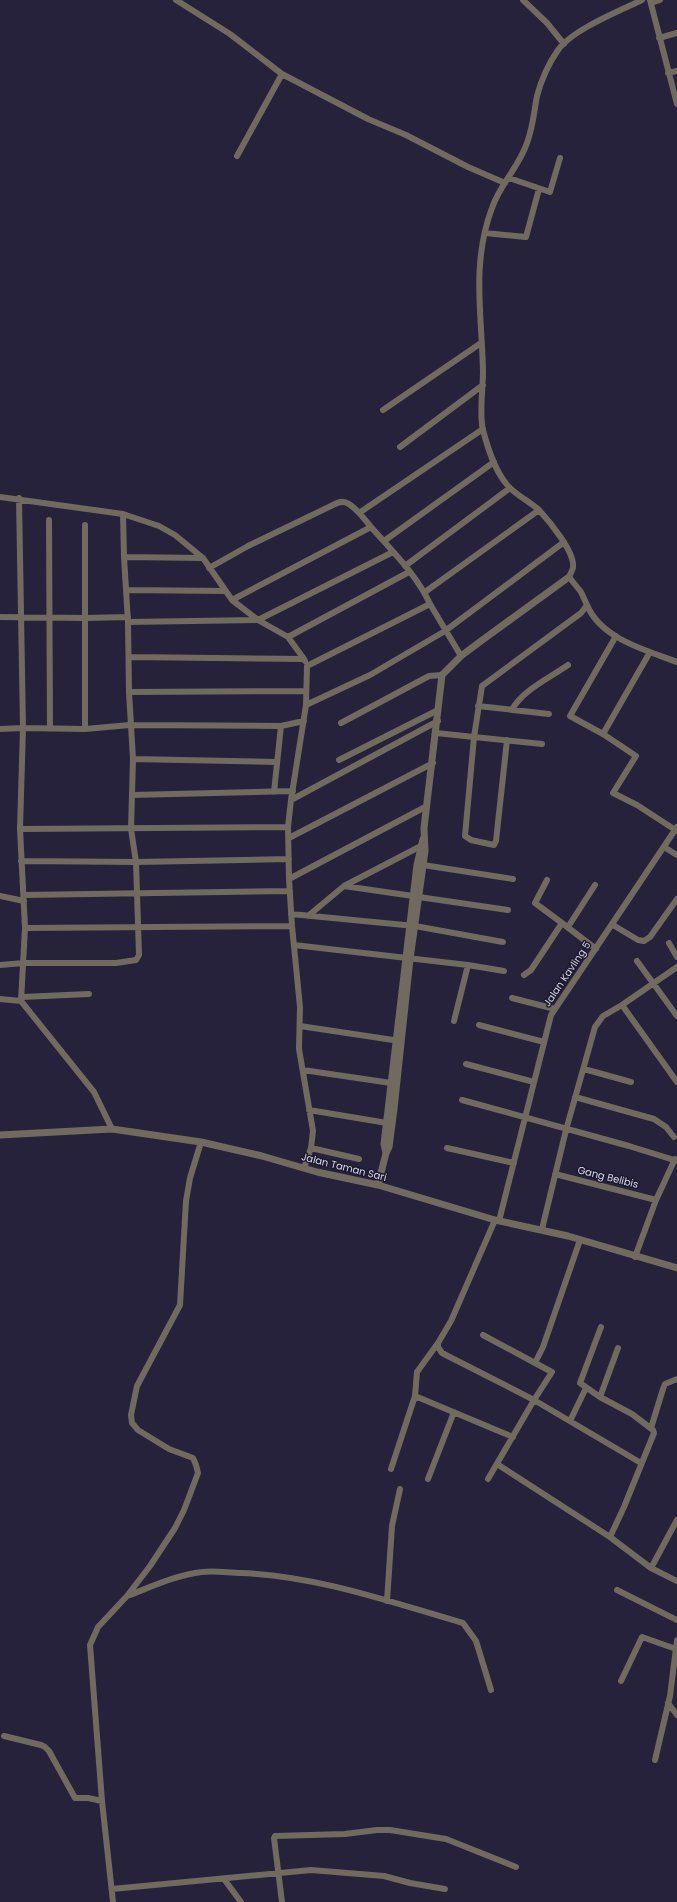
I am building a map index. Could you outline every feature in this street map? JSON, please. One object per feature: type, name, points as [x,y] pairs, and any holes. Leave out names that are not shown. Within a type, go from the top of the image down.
[{"type":"street","points":[[176,0],[230,34],[282,74],[468,167],[550,192],[560,158]]},
{"type":"street","points":[[523,0],[547,23],[564,44]]},
{"type":"street","points":[[378,1185],[386,1153],[389,1147],[404,993],[433,763],[442,675],[461,656],[569,576],[573,567],[572,556],[564,542],[539,510],[510,488],[499,474],[483,428],[479,270],[485,233],[492,208],[507,180],[523,156],[531,133],[540,86],[559,49],[564,44],[596,23],[642,0]]},
{"type":"street","points":[[660,0],[650,1],[668,73],[676,95],[677,104]]},
{"type":"street","points":[[659,38],[677,33]]},
{"type":"street","points":[[668,73],[677,71]]},
{"type":"street","points":[[237,156],[282,74]]},
{"type":"street","points":[[485,233],[526,237],[539,189]]},
{"type":"street","points":[[383,410],[481,343]]},
{"type":"street","points":[[400,447],[483,385]]},
{"type":"street","points":[[359,513],[483,428]]},
{"type":"street","points":[[384,541],[494,462]]},
{"type":"street","points":[[405,566],[510,488]]},
{"type":"street","points":[[0,497],[19,498],[123,514],[164,529],[175,535],[203,558],[224,591],[232,600],[258,620],[288,637],[304,659],[307,666],[306,705],[288,827],[291,914],[300,1007],[299,1049],[313,1131],[312,1148],[304,1168]]},
{"type":"street","points":[[19,498],[23,728],[20,829],[24,898],[24,963],[22,999],[94,1092],[112,1129]]},
{"type":"street","points":[[209,568],[248,546],[339,502],[348,503],[384,541],[425,592],[445,631],[461,656]]},
{"type":"street","points":[[425,592],[539,510]]},
{"type":"street","points":[[0,965],[24,963],[116,963],[136,960],[139,955],[136,862],[131,829],[133,759],[130,725],[128,620],[123,514]]},
{"type":"street","points":[[49,520],[50,729]]},
{"type":"street","points":[[85,525],[85,729]]},
{"type":"street","points":[[232,600],[371,527]]},
{"type":"street","points":[[306,705],[370,675],[445,631],[564,542]]},
{"type":"street","points":[[0,617],[128,620],[258,620],[393,552]]},
{"type":"street","points":[[124,557],[203,558]]},
{"type":"street","points":[[288,637],[410,572]]},
{"type":"street","points":[[569,576],[581,592],[596,620],[616,636],[625,643],[677,662]]},
{"type":"street","points":[[126,590],[224,591]]},
{"type":"street","points":[[307,666],[430,604]]},
{"type":"street","points":[[507,740],[496,841],[494,845],[471,840],[465,836],[474,737],[482,686],[581,613],[587,605]]},
{"type":"street","points":[[616,636],[570,716],[603,734],[636,756],[613,793],[637,805],[676,830]]},
{"type":"street","points":[[603,734],[650,652]]},
{"type":"street","points":[[128,657],[304,659]]},
{"type":"street","points":[[512,710],[517,701],[568,665]]},
{"type":"street","points":[[341,723],[429,676],[442,675]]},
{"type":"street","points":[[129,692],[306,691]]},
{"type":"street","points":[[478,706],[549,714]]},
{"type":"street","points":[[339,760],[438,710]]},
{"type":"street","points":[[0,729],[85,729],[130,725],[282,726],[304,721]]},
{"type":"street","points":[[291,800],[438,721]]},
{"type":"street","points":[[274,792],[282,726]]},
{"type":"street","points":[[436,733],[542,744]]},
{"type":"street","points":[[133,759],[277,762]]},
{"type":"street","points":[[289,838],[433,763]]},
{"type":"street","points":[[132,795],[293,791]]},
{"type":"street","points":[[289,879],[427,806]]},
{"type":"street","points":[[20,829],[288,827]]},
{"type":"street","name":"Jalan Kavling 5","points":[[391,1468],[415,1396],[417,1372],[438,1343],[451,1321],[497,1221],[514,1163],[549,1020],[676,830]]},
{"type":"street","points":[[416,896],[423,865],[423,846]]},
{"type":"street","points":[[308,916],[344,886],[423,846]]},
{"type":"street","points":[[664,847],[677,855]]},
{"type":"street","points":[[21,861],[136,862],[289,859]]},
{"type":"street","points":[[423,865],[513,879]]},
{"type":"street","points":[[546,880],[535,903],[596,949]]},
{"type":"street","points":[[568,927],[595,885]]},
{"type":"street","points":[[344,886],[508,910]]},
{"type":"street","points":[[0,896],[24,898],[290,891]]},
{"type":"street","points":[[613,925],[638,940],[644,941],[650,937],[677,899]]},
{"type":"street","points":[[291,914],[412,926],[503,942]]},
{"type":"street","points":[[524,975],[531,970],[562,923]]},
{"type":"street","points":[[24,928],[292,926]]},
{"type":"street","points":[[669,944],[677,957]]},
{"type":"street","points":[[294,945],[468,965],[504,972]]},
{"type":"street","points":[[637,961],[677,1016]]},
{"type":"street","points":[[454,1020],[468,965]]},
{"type":"street","points":[[542,1229],[566,1130],[596,1027],[603,1016],[654,984],[677,967]]},
{"type":"street","points":[[0,999],[22,999],[89,994]]},
{"type":"street","points":[[512,998],[555,1009]]},
{"type":"street","points":[[622,1005],[677,1082]]},
{"type":"street","points":[[479,1025],[544,1042]]},
{"type":"street","points":[[300,1026],[399,1040]]},
{"type":"street","points":[[386,1153],[384,1144],[387,1123],[392,1108],[391,1083],[397,1064]]},
{"type":"street","points":[[466,1064],[534,1082]]},
{"type":"street","points":[[584,1069],[630,1082]]},
{"type":"street","points":[[303,1070],[391,1083]]},
{"type":"street","points":[[575,1097],[654,1119],[666,1127],[674,1138]]},
{"type":"street","points":[[462,1100],[676,1160],[656,1200],[636,1257]]},
{"type":"street","points":[[309,1110],[387,1123]]},
{"type":"street","name":"Jalan Taman Sari","points":[[0,1135],[112,1129],[201,1142],[378,1185],[497,1221],[542,1229],[677,1268]]},
{"type":"street","points":[[113,1902],[102,1801],[90,1645],[98,1627],[150,1566],[175,1528],[184,1510],[198,1473],[193,1458],[169,1449],[138,1430],[132,1423],[131,1415],[137,1386],[180,1305],[186,1201],[190,1178],[201,1142]]},
{"type":"street","points":[[312,1148],[359,1159]]},
{"type":"street","points":[[447,1148],[514,1163]]},
{"type":"street","name":"Gang Belibis","points":[[555,1174],[656,1200]]},
{"type":"street","points":[[535,1363],[543,1347],[580,1240]]},
{"type":"street","points":[[601,1328],[580,1383],[586,1388],[632,1414],[651,1428],[654,1433],[624,1507],[610,1536]]},
{"type":"street","points":[[483,1335],[552,1372],[488,1479]]},
{"type":"street","points":[[438,1343],[438,1347],[442,1354],[534,1400],[641,1463]]},
{"type":"street","points":[[600,1396],[618,1348]]},
{"type":"street","points":[[651,1428],[665,1384],[677,1379]]},
{"type":"street","points":[[570,1421],[586,1388]]},
{"type":"street","points":[[415,1396],[513,1437]]},
{"type":"street","points":[[428,1480],[454,1412]]},
{"type":"street","points":[[497,1464],[610,1536],[651,1568],[677,1581]]},
{"type":"street","points":[[388,1601],[392,1526],[400,1489]]},
{"type":"street","points":[[651,1568],[677,1520]]},
{"type":"street","points":[[126,1596],[175,1578],[203,1572],[259,1574],[303,1579],[337,1587],[463,1623],[476,1641],[490,1690]]},
{"type":"street","points":[[617,1590],[677,1620]]},
{"type":"street","points":[[620,1681],[642,1637],[676,1649]]},
{"type":"street","points":[[655,1760],[668,1703],[677,1640]]},
{"type":"street","points":[[668,1703],[677,1715]]},
{"type":"street","points":[[4,1736],[41,1745],[49,1751],[75,1798],[88,1798],[102,1801]]},
{"type":"street","points":[[282,1902],[274,1838],[275,1836],[345,1834],[377,1830],[446,1839],[516,1867]]},
{"type":"street","points":[[112,1889],[311,1870],[393,1877],[410,1883],[445,1889]]},
{"type":"street","points":[[224,1879],[241,1902]]}]
